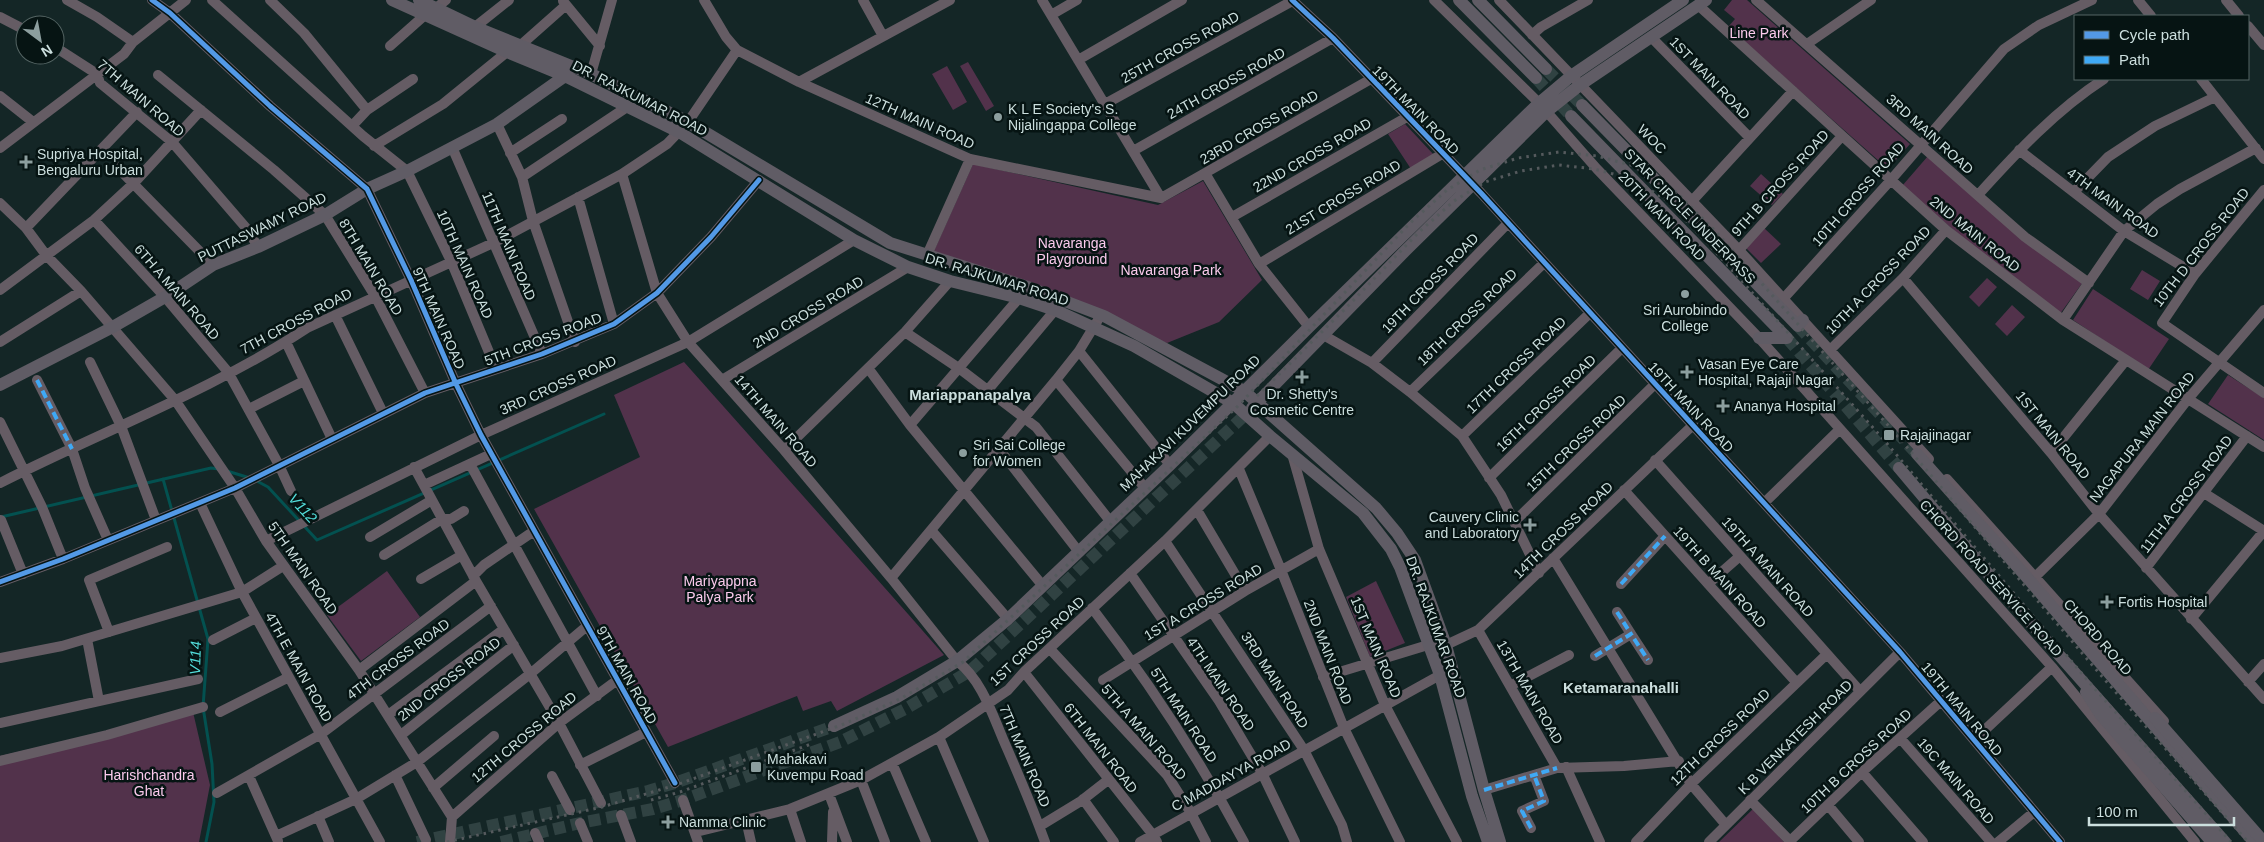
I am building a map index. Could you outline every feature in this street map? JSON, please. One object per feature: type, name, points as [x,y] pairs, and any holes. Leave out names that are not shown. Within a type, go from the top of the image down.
[{"type":"main road","name":"DR. RAJKUMAR ROAD","points":[[392,0],[522,44],[591,74],[688,122],[890,243],[1028,287],[1101,315],[1244,391],[1376,508],[1397,532],[1415,560],[1446,645],[1484,790],[1491,841]]},
{"type":"main road","name":"DR. RAJKUMAR ROAD","points":[[419,0],[430,12],[507,52],[565,76],[679,132],[854,240],[908,267],[950,281],[1019,298],[1055,310],[1134,346],[1233,402],[1270,436],[1363,513],[1391,549],[1400,567],[1440,675],[1472,796],[1491,841]]},
{"type":"main road","points":[[1459,0],[1536,78]]},
{"type":"main road","points":[[1478,0],[1546,69]]},
{"type":"main road","points":[[1575,80],[1683,0]]},
{"type":"main road","points":[[1575,80],[1651,37],[1702,3]]},
{"type":"main road","name":"PUTTASWAMY ROAD","points":[[0,386],[111,328],[165,297],[213,265],[258,247],[325,215],[367,189],[407,171],[496,124],[565,76]]},
{"type":"main road","name":"MAHAKAVI KUVEMPU ROAD","points":[[834,726],[897,697],[957,660],[1008,619],[1170,465],[1309,326],[1469,180],[1542,108],[1575,80]]},
{"type":"main road","name":"STAR CIRCLE UNDERPASS","points":[[1582,105],[1800,323]]},
{"type":"main road","name":"STAR CIRCLE UNDERPASS","points":[[1571,116],[1787,338],[1759,338]]},
{"type":"main road","name":"MAHAKAVI KUVEMPU ROAD","points":[[1246,414],[1325,336],[1469,180]]},
{"type":"main road","name":"CHORD ROAD","points":[[1917,454],[2034,579],[2116,681],[2256,842]]},
{"type":"main road","points":[[1899,468],[2225,842]]},
{"type":"main road","points":[[2082,680],[2094,707],[2212,842]]},
{"type":"main road","points":[[2116,681],[2124,684],[2131,690],[2264,842]]},
{"type":"main road","points":[[1472,796],[1484,790]]},
{"type":"street","points":[[68,0],[133,42]]},
{"type":"street","name":"9TH MAIN ROAD","points":[[152,0],[170,13],[270,106],[367,189],[411,280],[456,384],[481,435],[675,783]]},
{"type":"street","points":[[0,148],[124,54],[133,42],[186,0]]},
{"type":"street","points":[[212,0],[374,146],[407,171]]},
{"type":"street","points":[[270,0],[304,34],[367,110]]},
{"type":"street","points":[[390,46],[446,0]]},
{"type":"street","points":[[475,27],[509,0]]},
{"type":"street","points":[[591,74],[612,0]]},
{"type":"street","name":"12TH MAIN ROAD","points":[[704,0],[726,37],[737,50],[799,82],[970,159],[1161,198]]},
{"type":"street","points":[[863,0],[883,36]]},
{"type":"street","points":[[799,82],[950,0]]},
{"type":"street","points":[[1042,0],[1161,198]]},
{"type":"street","points":[[1051,15],[1077,0]]},
{"type":"street","points":[[1078,60],[1182,0]]},
{"type":"street","name":"19TH MAIN ROAD","points":[[1293,0],[1333,38],[1442,154],[1469,180],[1900,652],[2060,842]]},
{"type":"street","name":"25TH CROSS ROAD","points":[[1104,104],[1293,0]]},
{"type":"street","name":"20TH MAIN ROAD","points":[[1434,0],[1542,108],[1597,169],[1759,338]]},
{"type":"street","name":"WOC","points":[[1498,0],[1784,298],[1800,323],[1830,350],[2264,836]]},
{"type":"street","points":[[1532,35],[1541,27],[1588,0]]},
{"type":"street","name":"3RD MAIN ROAD","points":[[1756,0],[2025,237],[2089,284]]},
{"type":"street","points":[[1807,44],[1871,0]]},
{"type":"street","name":"10TH CROSS ROAD","points":[[1784,298],[1890,181],[1920,143],[2004,49],[2039,25],[2092,0]]},
{"type":"street","points":[[2138,0],[2150,15]]},
{"type":"street","points":[[2226,0],[2239,15]]},
{"type":"street","points":[[522,44],[564,2],[600,46]]},
{"type":"street","name":"2ND MAIN ROAD","points":[[1702,3],[1793,91],[1946,230],[2063,320],[2264,447]]},
{"type":"street","points":[[0,17],[15,25]]},
{"type":"street","points":[[2249,27],[2264,45]]},
{"type":"street","name":"1ST MAIN ROAD","points":[[1651,37],[1750,138]]},
{"type":"street","name":"24TH CROSS ROAD","points":[[1133,151],[1333,38]]},
{"type":"street","points":[[679,132],[688,122],[737,50]]},
{"type":"street","points":[[374,146],[443,104],[507,52]]},
{"type":"street","name":"7TH MAIN ROAD","points":[[65,54],[97,74],[100,84],[172,142],[247,229],[258,247]]},
{"type":"street","name":"8TH MAIN ROAD","points":[[158,75],[325,215],[375,296],[425,393]]},
{"type":"street","points":[[352,126],[367,110],[413,79]]},
{"type":"street","name":"23RD CROSS ROAD","points":[[1161,198],[1371,79]]},
{"type":"street","points":[[1978,195],[2019,150],[2083,92],[2102,80]]},
{"type":"street","points":[[2202,80],[2264,159]]},
{"type":"street","points":[[1692,201],[1793,91]]},
{"type":"street","points":[[0,96],[32,122]]},
{"type":"street","points":[[2074,192],[2108,157],[2156,126],[2216,97]]},
{"type":"street","points":[[522,177],[627,108]]},
{"type":"street","points":[[0,290],[94,220],[134,183],[201,110]]},
{"type":"street","points":[[26,228],[137,112]]},
{"type":"street","name":"22ND CROSS ROAD","points":[[1232,218],[1407,117]]},
{"type":"street","points":[[510,153],[562,119]]},
{"type":"street","points":[[496,124],[522,177],[534,221],[575,342]]},
{"type":"street","name":"7TH CROSS ROAD","points":[[0,483],[175,400],[286,342],[307,328],[493,242],[534,221],[622,174],[667,144],[679,132]]},
{"type":"street","name":"9TH B CROSS ROAD","points":[[1739,250],[1842,136]]},
{"type":"street","name":"11TH MAIN ROAD","points":[[452,147],[542,354]]},
{"type":"street","points":[[2063,320],[2124,231],[2157,204],[2180,189],[2256,148]]},
{"type":"street","name":"4TH MAIN ROAD","points":[[2019,150],[2124,231],[2194,274]]},
{"type":"street","name":"21ST CROSS ROAD","points":[[1259,264],[1442,154]]},
{"type":"street","points":[[927,255],[970,159]]},
{"type":"street","points":[[116,166],[213,265]]},
{"type":"street","name":"10TH MAIN ROAD","points":[[407,171],[451,261],[496,369]]},
{"type":"street","points":[[1205,173],[1259,264],[1309,326]]},
{"type":"street","name":"14TH MAIN ROAD","points":[[622,174],[657,293],[688,342],[784,450],[957,660]]},
{"type":"street","name":"5TH CROSS ROAD","points":[[0,582],[63,559],[235,488],[425,393],[575,342],[614,324],[657,293],[711,237],[759,180]]},
{"type":"street","name":"10TH D CROSS ROAD","points":[[2219,364],[2162,323],[2194,274],[2264,190]]},
{"type":"street","points":[[578,197],[614,324]]},
{"type":"street","name":"5TH MAIN ROAD","points":[[1,206],[26,228],[46,255],[81,291],[175,400],[235,488],[283,566],[359,670],[452,817]]},
{"type":"street","name":"6TH A MAIN ROAD","points":[[94,220],[165,297],[228,372],[279,465],[290,491]]},
{"type":"street","name":"19TH CROSS ROAD","points":[[1372,363],[1508,223]]},
{"type":"street","name":"10TH A CROSS ROAD","points":[[1830,350],[1903,278],[1946,230]]},
{"type":"street","name":"3RD CROSS ROAD","points":[[266,541],[481,435],[688,342],[854,240]]},
{"type":"street","name":"18TH CROSS ROAD","points":[[1410,392],[1544,263]]},
{"type":"street","name":"2ND CROSS ROAD","points":[[722,380],[908,267]]},
{"type":"street","name":"1ST MAIN ROAD","points":[[1903,278],[2051,453],[2099,514],[2264,699]]},
{"type":"street","points":[[784,450],[905,332],[950,281]]},
{"type":"street","points":[[0,342],[81,291]]},
{"type":"street","points":[[910,425],[1019,298]]},
{"type":"street","points":[[988,392],[1055,310]]},
{"type":"street","name":"17TH CROSS ROAD","points":[[1462,436],[1590,313]]},
{"type":"street","name":"NAGAPURA MAIN ROAD","points":[[2034,579],[2099,514],[2188,399],[2263,313]]},
{"type":"street","points":[[335,315],[383,413]]},
{"type":"street","points":[[891,578],[1056,380],[1079,351],[1101,315]]},
{"type":"street","points":[[905,332],[960,369],[1036,427],[1110,521]]},
{"type":"street","points":[[1325,336],[1372,363],[1462,436],[1490,478],[1515,521],[1539,573]]},
{"type":"street","name":"CHORD ROAD SERVICE ROAD","points":[[1759,338],[2052,668],[2195,842]]},
{"type":"street","points":[[286,342],[332,439]]},
{"type":"street","name":"16TH CROSS ROAD","points":[[1490,478],[1622,348]]},
{"type":"street","points":[[1079,351],[1170,465]]},
{"type":"street","points":[[2051,453],[2126,360]]},
{"type":"street","points":[[90,362],[121,426],[156,520]]},
{"type":"street","points":[[2219,364],[2264,393]]},
{"type":"street","points":[[868,368],[910,425],[1043,586]]},
{"type":"street","points":[[37,380],[72,449],[108,540]]},
{"type":"street","points":[[1056,380],[1145,488]]},
{"type":"street","points":[[249,409],[304,381]]},
{"type":"street","name":"15TH CROSS ROAD","points":[[1515,521],[1655,384]]},
{"type":"street","name":"14TH CROSS ROAD","points":[[1446,645],[1478,630],[1693,426]]},
{"type":"street","points":[[1,428],[42,507],[63,559]]},
{"type":"street","points":[[1764,503],[1840,429]]},
{"type":"street","name":"1ST CROSS ROAD","points":[[697,837],[746,820],[790,809],[860,780],[938,737],[1008,690],[1024,672],[1165,542],[1270,436]]},
{"type":"street","name":"11TH A CROSS ROAD","points":[[2146,568],[2247,436]]},
{"type":"street","points":[[999,449],[1079,552]]},
{"type":"street","name":"1ST MAIN ROAD","points":[[1292,454],[1319,549],[1385,705],[1457,842]]},
{"type":"street","points":[[370,537],[428,492],[494,459]]},
{"type":"street","name":"19TH A MAIN ROAD","points":[[1655,460],[1860,691]]},
{"type":"street","points":[[414,467],[474,578],[559,723],[600,803]]},
{"type":"street","name":"2ND MAIN ROAD","points":[[1239,468],[1282,570],[1344,728],[1400,842]]},
{"type":"street","points":[[472,469],[597,696]]},
{"type":"street","name":"19TH B MAIN ROAD","points":[[1624,490],[1796,682]]},
{"type":"street","points":[[2191,619],[2264,531],[2204,493]]},
{"type":"street","name":"4TH E MAIN ROAD","points":[[200,503],[242,592],[380,842]]},
{"type":"street","points":[[1197,510],[1244,591]]},
{"type":"street","points":[[384,555],[442,519],[451,519],[464,511]]},
{"type":"street","points":[[1,520],[23,574]]},
{"type":"street","points":[[931,530],[1008,619]]},
{"type":"street","points":[[359,670],[474,578],[484,565],[534,531]]},
{"type":"street","points":[[1621,584],[1666,536]]},
{"type":"street","name":"3RD MAIN ROAD","points":[[1165,542],[1213,611],[1304,750],[1342,824],[1347,842]]},
{"type":"street","points":[[109,632],[89,580],[167,547]]},
{"type":"street","name":"1ST A CROSS ROAD","points":[[1103,680],[1244,591],[1319,549]]},
{"type":"street","points":[[421,579],[462,555]]},
{"type":"street","points":[[1708,584],[1740,556]]},
{"type":"street","points":[[1553,558],[1679,761],[1691,784],[1726,825]]},
{"type":"street","points":[[0,658],[62,646],[242,592],[283,566]]},
{"type":"street","name":"4TH MAIN ROAD","points":[[1130,573],[1219,701],[1262,773],[1295,842]]},
{"type":"street","name":"4TH CROSS ROAD","points":[[217,793],[321,734],[491,606]]},
{"type":"street","name":"5TH MAIN ROAD","points":[[1092,608],[1133,661],[1220,797],[1244,842]]},
{"type":"street","points":[[1616,612],[1648,660]]},
{"type":"street","points":[[213,640],[256,618]]},
{"type":"street","points":[[249,776],[277,839],[318,816],[356,798],[417,762],[530,674],[587,626]]},
{"type":"street","points":[[388,715],[504,628]]},
{"type":"street","name":"13TH MAIN ROAD","points":[[1478,630],[1510,686],[1561,767],[1600,842]]},
{"type":"street","points":[[1595,656],[1631,634]]},
{"type":"street","points":[[87,639],[99,701]]},
{"type":"street","name":"2ND CROSS ROAD","points":[[400,735],[514,645]]},
{"type":"street","points":[[1323,677],[1367,662],[1428,645],[1446,645]]},
{"type":"street","name":"5TH A MAIN ROAD","points":[[1050,649],[1168,776],[1192,813],[1206,842]]},
{"type":"street","name":"K B VENKATESH ROAD","points":[[1710,842],[1900,652]]},
{"type":"street","name":"12TH CROSS ROAD","points":[[1636,842],[1691,784],[1827,654]]},
{"type":"street","points":[[1510,686],[1569,655]]},
{"type":"street","name":"7TH MAIN ROAD","points":[[957,660],[970,671],[987,704],[1040,826],[1045,842]]},
{"type":"street","points":[[2248,682],[2264,664]]},
{"type":"street","points":[[1974,740],[2052,668]]},
{"type":"street","name":"6TH MAIN ROAD","points":[[1024,672],[1155,838]]},
{"type":"street","name":"C MADDAYYA ROAD","points":[[1140,842],[1155,838],[1192,813],[1440,675]]},
{"type":"street","points":[[220,712],[290,677]]},
{"type":"street","points":[[0,722],[198,679]]},
{"type":"street","name":"12TH CROSS ROAD","points":[[452,817],[559,723],[616,680]]},
{"type":"street","name":"10TH B CROSS ROAD","points":[[1790,842],[1862,772],[1941,701]]},
{"type":"street","points":[[0,761],[107,736],[203,707]]},
{"type":"street","points":[[580,765],[646,732]]},
{"type":"street","points":[[433,788],[494,736]]},
{"type":"street","points":[[938,737],[984,842]]},
{"type":"street","name":"19C MAIN ROAD","points":[[1900,738],[1991,842]]},
{"type":"street","points":[[1484,790],[1561,767],[1624,766],[1679,761]]},
{"type":"street","points":[[892,763],[926,842]]},
{"type":"street","points":[[1862,772],[1923,842]]},
{"type":"street","points":[[395,775],[426,840]]},
{"type":"street","points":[[1531,828],[1522,811],[1544,801],[1534,775]]},
{"type":"street","points":[[552,776],[570,810]]},
{"type":"street","points":[[860,780],[885,842]]},
{"type":"street","points":[[1040,826],[1083,799],[1108,780]]},
{"type":"street","points":[[829,794],[847,842]]},
{"type":"street","points":[[1083,799],[1114,842]]},
{"type":"street","points":[[683,800],[697,837]]},
{"type":"street","points":[[1750,800],[1790,842]]},
{"type":"street","points":[[1828,805],[1859,842]]},
{"type":"street","points":[[832,842],[834,806]]},
{"type":"street","points":[[790,809],[801,842]]},
{"type":"street","points":[[1998,842],[2034,812]]},
{"type":"street","points":[[621,815],[631,842]]},
{"type":"street","points":[[318,816],[329,842]]},
{"type":"street","points":[[451,839],[452,817]]},
{"type":"street","points":[[746,820],[751,842]]},
{"type":"street","points":[[580,823],[588,842]]},
{"type":"street","points":[[2256,842],[2264,836]]},
{"type":"green space","name":"Line Park","points":[[1732,0],[1747,0],[1910,144],[1888,169],[1728,27],[1735,19],[1724,10]]},
{"type":"green space","points":[[968,62],[994,106],[986,111],[960,66]]},
{"type":"green space","points":[[947,66],[967,102],[953,110],[932,74]]},
{"type":"green space","points":[[1405,124],[1434,155],[1411,169],[1388,134]]},
{"type":"green space","points":[[1928,156],[2083,282],[2060,314],[1985,257],[1902,186]]},
{"type":"green space","name":"Navaranga Park","points":[[973,164],[1158,205],[1203,181],[1262,280],[1219,322],[1167,343],[933,253]]},
{"type":"green space","points":[[1761,174],[1783,194],[1772,205],[1750,186]]},
{"type":"green space","points":[[1763,227],[1781,244],[1761,263],[1745,247]]},
{"type":"green space","points":[[2142,270],[2160,281],[2148,300],[2130,289]]},
{"type":"green space","points":[[1987,278],[1997,287],[1979,307],[1969,297]]},
{"type":"green space","points":[[2093,289],[2169,339],[2148,370],[2073,320]]},
{"type":"green space","points":[[2012,305],[2025,317],[2007,336],[1995,324]]},
{"type":"green space","name":"Mariyappna Palya Park","points":[[684,362],[944,655],[837,711],[831,701],[803,711],[797,696],[668,747],[534,509],[640,457],[614,395]]},
{"type":"green space","points":[[2228,375],[2264,398],[2264,440],[2208,404]]},
{"type":"green space","points":[[387,571],[420,617],[361,661],[327,615]]},
{"type":"green space","points":[[1376,581],[1405,643],[1370,657],[1346,597]]},
{"type":"green space","name":"Harishchandra Ghat","points":[[193,712],[210,785],[199,842],[0,842],[0,756]]},
{"type":"green space","points":[[1754,808],[1784,842],[1719,842]]},
{"type":"waterway","name":"V112","points":[[255,480],[268,487],[317,540],[604,414]]},
{"type":"waterway","name":"V112","points":[[1,517],[211,468],[219,469]]},
{"type":"waterway","name":"V112","points":[[227,471],[250,478]]},
{"type":"waterway","name":"V114","points":[[163,479],[208,639],[203,707],[212,764],[214,802],[206,842]]},
{"type":"tunnel","points":[[1546,69],[1582,105]]},
{"type":"tunnel","points":[[1536,78],[1571,116]]},
{"type":"tunnel","points":[[1798,326],[1917,454]]},
{"type":"tunnel","points":[[1787,338],[1899,468]]},
{"type":"tunnel","points":[[501,842],[580,823],[653,809],[683,800],[840,742],[905,709],[970,671],[1246,414]]},
{"type":"tunnel","points":[[417,842],[648,791],[834,726]]},
{"type":"railway","points":[[447,842],[602,807],[676,785],[844,724],[900,699],[963,662],[1238,406],[1410,223],[1447,190],[1480,170],[1518,158],[1559,152],[1597,156],[1638,167],[1674,190],[1715,231],[1894,432],[2105,680],[2248,842]]},
{"type":"railway","points":[[1257,396],[1419,232],[1454,201],[1485,182],[1521,171],[1559,165],[1594,169],[1633,179],[1666,200],[1705,240],[1884,440],[2095,689],[2231,842]]},
{"type":"railway","points":[[651,800],[680,792],[811,744]]},
{"type":"marked path","points":[[37,380],[72,449]]},
{"type":"marked path","points":[[1621,584],[1665,536]]},
{"type":"marked path","points":[[1617,612],[1631,634]]},
{"type":"marked path","points":[[1595,656],[1631,634],[1648,660]]},
{"type":"marked path","points":[[1484,790],[1557,768]]},
{"type":"marked path","points":[[1531,828],[1522,811],[1544,801],[1534,775]]},
{"type":"cycle path","points":[[152,0],[170,13],[270,106],[367,189],[411,280],[456,384],[481,435],[675,783]]},
{"type":"cycle path","points":[[1292,0],[1333,38],[1481,193],[1900,652],[2060,842]]},
{"type":"cycle path","points":[[0,582],[63,559],[235,488],[425,393],[542,354],[614,324],[657,293],[711,237],[759,180]]},
{"type":"place","name":"K L E Society's S. Nijalingappa College","points":[[998,117]]},
{"type":"place","name":"Supriya Hospital, Bengaluru Urban","points":[[26,162]]},
{"type":"place","name":"Sri Aurobindo College","points":[[1685,294]]},
{"type":"place","name":"Vasan Eye Care Hospital, Rajaji Nagar","points":[[1687,372]]},
{"type":"place","name":"Dr. Shetty's Cosmetic Centre","points":[[1302,377]]},
{"type":"place","name":"Ananya Hospital","points":[[1723,406]]},
{"type":"place","name":"Rajajinagar","points":[[1889,435]]},
{"type":"place","name":"Sri Sai College for Women","points":[[963,453]]},
{"type":"place","name":"Cauvery Clinic and Laboratory","points":[[1530,525]]},
{"type":"place","name":"Fortis Hospital","points":[[2107,602]]},
{"type":"place","name":"Mahakavi Kuvempu Road","points":[[756,767]]},
{"type":"place","name":"Namma Clinic","points":[[668,822]]},
{"type":"district","name":"Mariappanapalya","points":[[970,394]]},
{"type":"district","name":"Ketamaranahalli","points":[[1621,687]]},
{"type":"park label","name":"Navaranga Playground","points":[[1072,252]]}]
